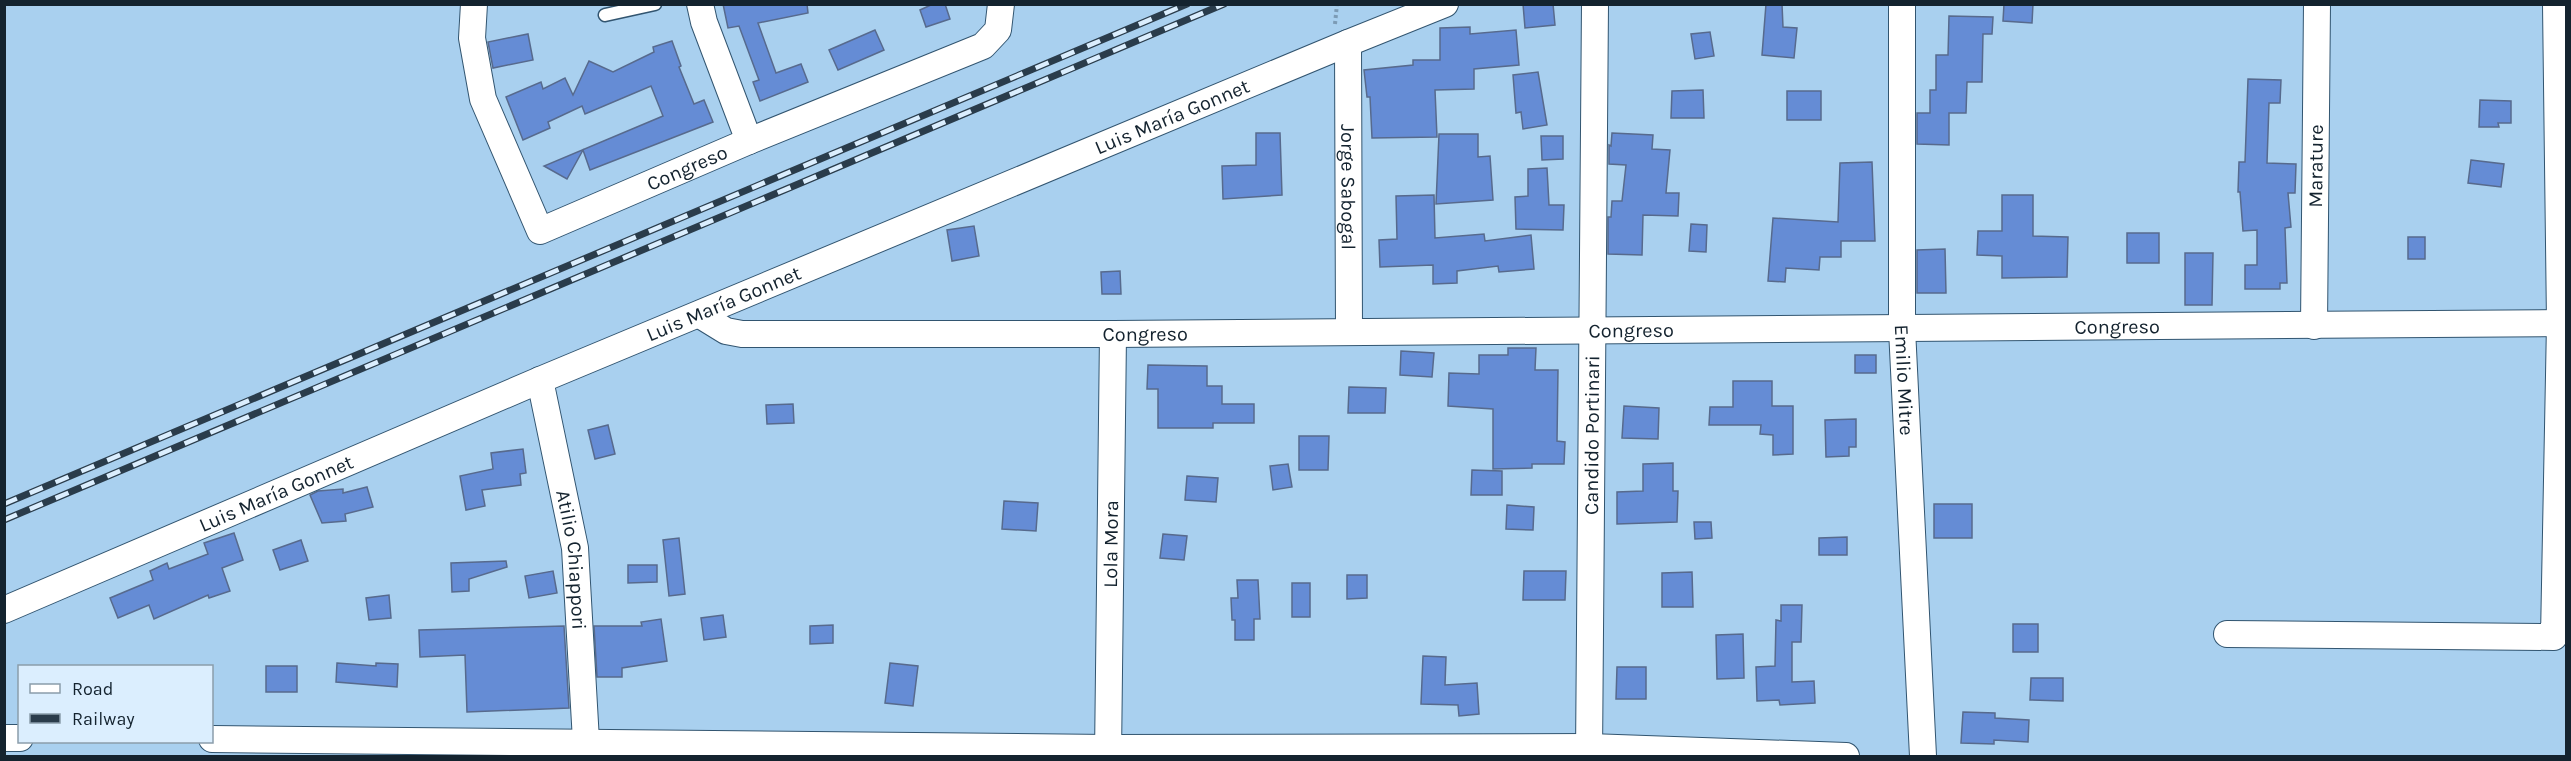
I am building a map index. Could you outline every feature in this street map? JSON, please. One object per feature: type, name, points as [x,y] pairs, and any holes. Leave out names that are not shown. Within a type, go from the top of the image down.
[{"type":"street","name":"Congreso","points":[[474,4],[472,38],[483,99],[540,231],[749,141],[983,46],[998,30],[1001,4]]},
{"type":"street","points":[[700,4],[704,22],[749,141]]},
{"type":"street","name":"Luis María Gonnet","points":[[4,609],[540,380],[1445,4]]},
{"type":"street","name":"Candido Portinari","points":[[1589,752],[1595,4]]},
{"type":"street","name":"Emilio Mitre","points":[[1902,4],[1902,329],[1916,756]]},
{"type":"street","name":"Marature","points":[[2314,326],[2317,4]]},
{"type":"street","points":[[2227,634],[2554,637],[2563,323],[2556,4]]},
{"type":"street","name":"Jorge Sabogal","points":[[1348,43],[1349,331]]},
{"type":"street","name":"Congreso","points":[[700,315],[726,331],[742,334],[1113,334],[2563,323]]},
{"type":"street","name":"Lola Mora","points":[[1108,752],[1113,334]]},
{"type":"street","name":"Atilio Chiappori","points":[[540,380],[575,548],[586,741]]},
{"type":"street","points":[[213,739],[534,749],[586,741],[1108,752],[1589,752],[1845,756]]},
{"type":"lane","points":[[605,15],[655,4]]},
{"type":"building","points":[[723,4],[807,4],[808,13],[758,23],[776,73],[801,64],[808,82],[760,101],[753,82],[759,80],[739,26],[728,28]]},
{"type":"building","points":[[933,4],[945,4],[950,19],[926,27],[920,10]]},
{"type":"building","points":[[1523,4],[1553,4],[1555,25],[1525,28]]},
{"type":"building","points":[[1766,4],[1782,4],[1783,27],[1797,28],[1794,58],[1762,55]]},
{"type":"building","points":[[2004,4],[2033,4],[2032,23],[2003,21]]},
{"type":"building","points":[[1949,16],[1993,17],[1992,34],[1983,34],[1982,82],[1967,82],[1966,113],[1949,113],[1949,145],[1917,144],[1917,113],[1930,113],[1930,90],[1936,90],[1936,55],[1948,55]]},
{"type":"building","points":[[1470,27],[1470,34],[1516,30],[1519,65],[1474,69],[1474,89],[1435,90],[1437,137],[1372,138],[1370,97],[1367,97],[1364,70],[1413,65],[1413,60],[1440,60],[1440,28]]},
{"type":"building","points":[[875,30],[884,50],[838,70],[829,50]]},
{"type":"building","points":[[1710,32],[1714,56],[1695,59],[1691,34]]},
{"type":"building","points":[[528,34],[533,60],[493,68],[488,42]]},
{"type":"building","points":[[672,41],[681,66],[679,67],[694,104],[704,100],[713,122],[590,170],[583,150],[567,179],[544,166],[663,116],[651,86],[585,114],[582,106],[548,122],[550,128],[523,140],[506,97],[541,82],[543,89],[565,78],[573,95],[589,61],[613,72],[654,52],[653,47]]},
{"type":"building","points":[[1538,72],[1547,125],[1523,129],[1521,112],[1516,113],[1513,75]]},
{"type":"building","points":[[2248,79],[2281,80],[2280,103],[2269,103],[2267,163],[2296,164],[2295,193],[2288,193],[2291,227],[2285,228],[2287,283],[2280,283],[2280,289],[2245,289],[2245,265],[2257,265],[2257,230],[2243,231],[2240,192],[2238,192],[2239,162],[2245,162]]},
{"type":"building","points":[[1703,90],[1704,118],[1671,118],[1672,91]]},
{"type":"building","points":[[1787,91],[1821,91],[1821,120],[1787,120]]},
{"type":"building","points":[[2480,100],[2511,101],[2511,123],[2498,123],[2499,127],[2479,127]]},
{"type":"building","points":[[1256,133],[1280,133],[1282,195],[1223,199],[1222,166],[1256,165]]},
{"type":"building","points":[[1612,133],[1653,135],[1652,149],[1670,150],[1666,193],[1679,193],[1678,216],[1643,215],[1642,255],[1608,254],[1608,217],[1611,217],[1612,201],[1622,201],[1626,165],[1609,164],[1609,145],[1611,146]]},
{"type":"building","points":[[1439,134],[1478,134],[1478,157],[1490,156],[1493,200],[1436,204]]},
{"type":"building","points":[[1541,136],[1563,136],[1563,159],[1542,160]]},
{"type":"building","points":[[2471,160],[2504,164],[2501,187],[2468,183]]},
{"type":"building","points":[[1872,162],[1875,241],[1841,241],[1841,257],[1820,257],[1819,270],[1786,268],[1785,282],[1768,281],[1773,218],[1838,222],[1840,163]]},
{"type":"building","points":[[1547,168],[1549,205],[1564,205],[1563,230],[1516,229],[1515,197],[1528,196],[1528,169]]},
{"type":"building","points":[[1434,195],[1435,238],[1484,234],[1485,241],[1531,235],[1534,269],[1499,272],[1498,266],[1457,271],[1457,283],[1433,284],[1433,265],[1380,267],[1379,240],[1397,239],[1396,196]]},
{"type":"building","points":[[2002,195],[2033,195],[2033,236],[2068,237],[2067,277],[2002,278],[2002,256],[1977,255],[1978,231],[2002,231]]},
{"type":"building","points":[[1691,224],[1707,225],[1706,252],[1689,251]]},
{"type":"building","points":[[974,226],[979,256],[952,261],[947,230]]},
{"type":"building","points":[[2127,233],[2159,233],[2159,263],[2127,263]]},
{"type":"building","points":[[2408,237],[2425,237],[2425,259],[2408,259]]},
{"type":"building","points":[[1945,249],[1946,293],[1917,293],[1917,250]]},
{"type":"building","points":[[2185,253],[2213,253],[2212,305],[2185,305]]},
{"type":"building","points":[[1120,271],[1121,294],[1102,294],[1101,272]]},
{"type":"building","points":[[1508,348],[1536,348],[1535,370],[1558,370],[1557,441],[1565,442],[1564,464],[1532,464],[1532,468],[1493,469],[1493,409],[1448,406],[1449,373],[1479,374],[1479,355],[1508,355]]},
{"type":"building","points":[[1401,351],[1434,353],[1432,377],[1400,375]]},
{"type":"building","points":[[1855,355],[1876,355],[1876,373],[1855,373]]},
{"type":"building","points":[[1148,365],[1207,366],[1207,386],[1222,386],[1222,404],[1254,404],[1254,423],[1213,423],[1213,428],[1158,428],[1158,389],[1147,389]]},
{"type":"building","points":[[1733,381],[1772,381],[1772,406],[1793,406],[1793,454],[1773,455],[1773,435],[1760,434],[1761,425],[1709,425],[1710,407],[1733,407]]},
{"type":"building","points":[[1349,387],[1386,388],[1385,413],[1348,413]]},
{"type":"building","points":[[793,404],[794,423],[767,424],[766,405]]},
{"type":"building","points":[[1624,406],[1659,408],[1658,439],[1622,438]]},
{"type":"building","points":[[1856,419],[1856,447],[1849,447],[1849,456],[1826,457],[1825,420]]},
{"type":"building","points":[[608,425],[615,454],[595,459],[588,430]]},
{"type":"building","points":[[1299,436],[1329,436],[1328,470],[1299,470]]},
{"type":"building","points":[[523,449],[526,473],[520,474],[521,485],[482,490],[485,506],[466,510],[460,476],[493,469],[491,453]]},
{"type":"building","points":[[1673,463],[1673,491],[1678,491],[1677,522],[1617,524],[1617,492],[1643,491],[1643,464]]},
{"type":"building","points":[[1288,464],[1292,487],[1273,490],[1270,466]]},
{"type":"building","points":[[1472,470],[1502,471],[1502,495],[1471,495]]},
{"type":"building","points":[[1187,476],[1218,478],[1216,502],[1185,500]]},
{"type":"building","points":[[367,487],[373,507],[345,514],[346,521],[322,523],[310,495],[318,491],[343,489],[343,493]]},
{"type":"building","points":[[1004,501],[1038,503],[1036,531],[1002,529]]},
{"type":"building","points":[[1934,504],[1972,504],[1972,538],[1934,538]]},
{"type":"building","points":[[1507,505],[1534,507],[1533,530],[1506,529]]},
{"type":"building","points":[[1694,522],[1711,522],[1712,538],[1695,539]]},
{"type":"building","points":[[234,533],[243,560],[222,568],[230,591],[209,598],[208,595],[154,619],[149,605],[118,618],[110,598],[153,580],[150,571],[167,563],[169,569],[208,554],[204,543]]},
{"type":"building","points":[[1163,534],[1187,536],[1184,560],[1160,558]]},
{"type":"building","points":[[1847,537],[1847,555],[1819,555],[1819,538]]},
{"type":"building","points":[[679,538],[685,594],[669,596],[663,540]]},
{"type":"building","points":[[301,540],[308,561],[280,570],[273,550]]},
{"type":"building","points":[[506,561],[507,567],[469,579],[469,591],[452,592],[451,563]]},
{"type":"building","points":[[628,565],[657,565],[657,582],[628,583]]},
{"type":"building","points":[[553,571],[557,593],[529,598],[525,576]]},
{"type":"building","points":[[1524,571],[1566,571],[1565,600],[1523,600]]},
{"type":"building","points":[[1692,572],[1693,607],[1662,607],[1662,573]]},
{"type":"building","points":[[1347,575],[1367,575],[1367,598],[1347,599]]},
{"type":"building","points":[[1237,580],[1258,580],[1260,619],[1254,619],[1254,640],[1235,640],[1235,620],[1232,620],[1231,598],[1238,598]]},
{"type":"building","points":[[1292,583],[1310,583],[1310,617],[1292,617]]},
{"type":"building","points":[[389,595],[391,618],[369,620],[366,598]]},
{"type":"building","points":[[1781,605],[1802,605],[1801,642],[1792,642],[1792,682],[1814,681],[1815,703],[1780,705],[1779,700],[1757,701],[1756,667],[1775,666],[1776,620],[1781,621]]},
{"type":"building","points":[[723,615],[726,637],[704,640],[701,618]]},
{"type":"building","points":[[661,619],[667,661],[622,668],[622,677],[597,677],[594,626],[642,626],[641,622]]},
{"type":"building","points":[[2013,624],[2038,624],[2038,652],[2013,652]]},
{"type":"building","points":[[833,625],[833,643],[810,644],[810,626]]},
{"type":"building","points":[[564,626],[569,708],[467,712],[465,655],[420,657],[419,630]]},
{"type":"building","points":[[1743,634],[1744,678],[1717,679],[1716,635]]},
{"type":"building","points":[[1423,656],[1446,657],[1445,685],[1477,683],[1479,714],[1459,716],[1458,705],[1421,704]]},
{"type":"building","points":[[337,663],[376,666],[376,663],[398,664],[397,687],[336,682]]},
{"type":"building","points":[[890,663],[918,666],[913,706],[885,703]]},
{"type":"building","points":[[266,666],[297,666],[297,692],[266,692]]},
{"type":"building","points":[[1617,667],[1646,667],[1646,699],[1616,699]]},
{"type":"building","points":[[2031,678],[2063,678],[2063,701],[2030,700]]},
{"type":"building","points":[[1963,712],[1995,713],[1995,718],[2029,720],[2028,742],[1994,740],[1994,744],[1961,743]]},
{"type":"railway","points":[[4,504],[1187,4]]},
{"type":"railway","points":[[4,520],[1224,4]]}]
